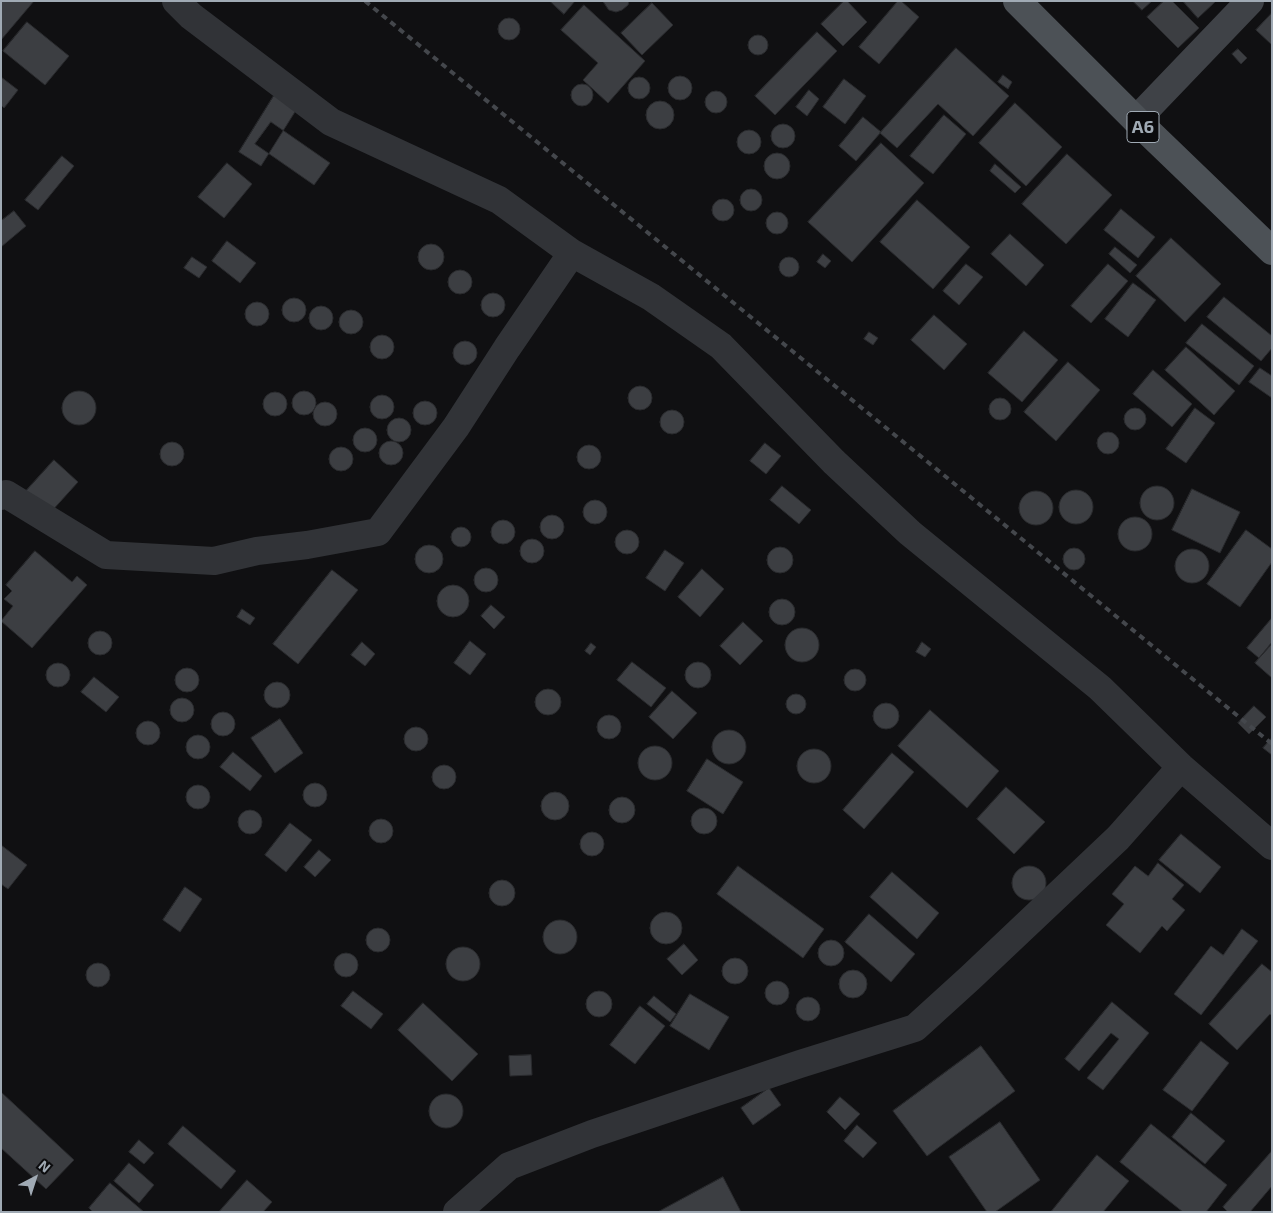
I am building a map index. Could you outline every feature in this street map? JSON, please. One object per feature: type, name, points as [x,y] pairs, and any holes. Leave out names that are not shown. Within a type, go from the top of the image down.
[{"type":"main road","name":"A6","points":[[1017,1],[1136,120],[1272,251]]},
{"type":"street","points":[[176,1],[191,16],[331,122],[500,200],[572,253],[651,297],[721,346],[834,462],[910,533],[1100,688],[1181,768],[1272,846]]},
{"type":"street","points":[[1136,120],[1250,1]]},
{"type":"street","points":[[1,496],[6,494],[106,555],[214,561],[257,551],[378,532],[456,427],[572,253]]},
{"type":"street","points":[[456,1212],[509,1166],[592,1134],[800,1064],[915,1028],[1118,838],[1181,768]]},
{"type":"building","points":[[1,1],[34,1],[1,40]]},
{"type":"building","points":[[550,1],[575,1],[564,14]]},
{"type":"building","points":[[603,1],[629,1],[628,5],[616,12],[609,10]]},
{"type":"building","points":[[844,1],[847,1],[867,22],[843,46],[821,24]]},
{"type":"building","points":[[898,1],[901,1],[919,17],[879,64],[859,47]]},
{"type":"building","points":[[1133,1],[1152,1],[1142,10]]},
{"type":"building","points":[[1164,1],[1172,1],[1199,28],[1178,48],[1147,17]]},
{"type":"building","points":[[1183,1],[1214,1],[1215,2],[1198,18]]},
{"type":"building","points":[[652,3],[673,25],[642,55],[621,33]]},
{"type":"building","points":[[584,5],[645,61],[608,103],[583,80],[598,63],[561,30]]},
{"type":"building","points":[[1272,13],[1272,45],[1256,30]]},
{"type":"building","points":[[509,18],[517,21],[520,29],[517,37],[509,40],[501,37],[498,29],[501,21]]},
{"type":"building","points":[[27,22],[69,56],[45,85],[3,51]]},
{"type":"building","points":[[817,32],[837,51],[775,115],[755,96]]},
{"type":"building","points":[[754,35],[762,35],[768,41],[768,49],[762,55],[754,55],[748,49],[748,41]]},
{"type":"building","points":[[956,48],[1009,96],[973,136],[938,104],[897,148],[880,133]]},
{"type":"building","points":[[1238,49],[1247,58],[1241,64],[1232,54]]},
{"type":"building","points":[[1003,75],[1012,82],[1008,89],[998,82]]},
{"type":"building","points":[[680,76],[688,80],[692,88],[688,96],[680,100],[672,96],[668,88],[672,80]]},
{"type":"building","points":[[1,77],[18,90],[4,108],[1,105]]},
{"type":"building","points":[[639,77],[649,84],[650,88],[643,98],[639,99],[629,92],[628,88],[635,78]]},
{"type":"building","points":[[844,79],[866,96],[845,124],[823,107]]},
{"type":"building","points":[[582,84],[592,91],[593,95],[586,105],[582,106],[572,99],[571,95],[578,85]]},
{"type":"building","points":[[809,90],[819,99],[807,116],[796,107]]},
{"type":"building","points":[[716,91],[726,98],[727,102],[720,112],[716,113],[706,106],[705,102],[712,92]]},
{"type":"building","points":[[275,94],[298,107],[261,166],[239,152]]},
{"type":"building","points":[[660,101],[670,105],[674,115],[670,125],[660,129],[650,125],[646,115],[650,105]]},
{"type":"building","points":[[1015,103],[1062,147],[1026,186],[979,143]]},
{"type":"building","points":[[944,115],[966,134],[933,174],[910,156]]},
{"type":"building","points":[[863,117],[881,132],[856,161],[839,146]]},
{"type":"building","points":[[271,122],[330,163],[314,185],[255,144]]},
{"type":"building","points":[[783,124],[788,125],[794,131],[794,141],[788,147],[783,148],[778,147],[772,141],[771,136],[772,131],[778,125]]},
{"type":"building","points":[[749,130],[754,131],[760,137],[760,147],[754,153],[749,154],[744,153],[738,147],[737,142],[738,137],[744,131]]},
{"type":"building","points":[[881,143],[924,183],[852,262],[808,222]]},
{"type":"building","points":[[777,153],[786,157],[790,166],[786,175],[777,179],[768,175],[764,166],[768,157]]},
{"type":"building","points":[[1067,154],[1112,195],[1066,244],[1022,204]]},
{"type":"building","points":[[62,156],[74,166],[38,210],[25,200]]},
{"type":"building","points":[[227,163],[252,184],[224,218],[198,197]]},
{"type":"building","points":[[995,164],[1021,187],[1015,193],[990,171]]},
{"type":"building","points":[[751,189],[761,196],[762,200],[755,210],[751,211],[741,204],[740,200],[747,190]]},
{"type":"building","points":[[723,199],[733,206],[734,210],[727,220],[723,221],[713,214],[712,210],[719,200]]},
{"type":"building","points":[[917,200],[970,247],[933,289],[880,242]]},
{"type":"building","points":[[1121,209],[1155,237],[1138,258],[1104,230]]},
{"type":"building","points":[[14,211],[26,226],[1,247],[1,221]]},
{"type":"building","points":[[777,212],[785,215],[788,223],[785,231],[777,234],[769,231],[766,223],[769,215]]},
{"type":"building","points":[[1010,234],[1044,265],[1026,286],[991,254]]},
{"type":"building","points":[[1171,238],[1221,284],[1185,322],[1136,276]]},
{"type":"building","points":[[227,241],[256,263],[240,283],[212,261]]},
{"type":"building","points":[[431,244],[440,248],[444,257],[440,266],[431,270],[422,266],[418,257],[422,248]]},
{"type":"building","points":[[1115,247],[1137,265],[1130,273],[1109,254]]},
{"type":"building","points":[[823,254],[831,261],[825,268],[817,262]]},
{"type":"building","points":[[192,257],[207,267],[199,278],[184,268]]},
{"type":"building","points":[[789,257],[796,260],[799,267],[796,274],[789,277],[782,274],[779,267],[782,260]]},
{"type":"building","points":[[966,264],[983,277],[959,305],[943,291]]},
{"type":"building","points":[[1108,264],[1128,281],[1091,323],[1071,306]]},
{"type":"building","points":[[460,270],[465,271],[471,277],[471,287],[465,293],[460,294],[455,293],[449,287],[448,282],[449,277],[455,271]]},
{"type":"building","points":[[1133,283],[1156,300],[1128,337],[1105,319]]},
{"type":"building","points":[[493,293],[501,297],[505,305],[501,313],[493,317],[485,313],[481,305],[485,297]]},
{"type":"building","points":[[1224,297],[1272,336],[1272,348],[1261,361],[1207,317]]},
{"type":"building","points":[[294,298],[302,302],[306,310],[302,318],[294,322],[286,318],[282,310],[286,302]]},
{"type":"building","points":[[257,302],[265,306],[269,314],[265,322],[257,326],[249,322],[245,314],[249,306]]},
{"type":"building","points":[[321,306],[326,307],[332,313],[332,323],[326,329],[321,330],[316,329],[310,323],[309,318],[310,313],[316,307]]},
{"type":"building","points":[[351,310],[359,314],[363,322],[359,330],[351,334],[343,330],[339,322],[343,314]]},
{"type":"building","points":[[934,315],[967,344],[944,370],[911,340]]},
{"type":"building","points":[[1202,324],[1254,366],[1239,385],[1186,343]]},
{"type":"building","points":[[1024,331],[1058,360],[1022,402],[988,373]]},
{"type":"building","points":[[869,332],[878,338],[873,345],[864,339]]},
{"type":"building","points":[[382,335],[387,336],[393,342],[393,352],[387,358],[382,359],[377,358],[371,352],[370,347],[371,342],[377,336]]},
{"type":"building","points":[[465,341],[470,342],[476,348],[476,358],[470,364],[465,365],[460,364],[454,358],[453,353],[454,348],[460,342]]},
{"type":"building","points":[[1186,347],[1235,391],[1214,415],[1165,370]]},
{"type":"building","points":[[1068,362],[1100,390],[1056,441],[1024,412]]},
{"type":"building","points":[[1260,368],[1272,376],[1272,398],[1249,382]]},
{"type":"building","points":[[1153,370],[1192,404],[1172,427],[1133,394]]},
{"type":"building","points":[[640,386],[645,387],[651,393],[651,403],[645,409],[640,410],[635,409],[629,403],[628,398],[629,393],[635,387]]},
{"type":"building","points":[[79,391],[91,396],[96,408],[91,420],[79,425],[67,420],[62,408],[67,396]]},
{"type":"building","points":[[304,391],[312,395],[316,403],[312,411],[304,415],[296,411],[292,403],[296,395]]},
{"type":"building","points":[[275,392],[280,393],[286,399],[286,409],[280,415],[275,416],[270,415],[264,409],[263,404],[264,399],[270,393]]},
{"type":"building","points":[[382,395],[390,399],[394,407],[390,415],[382,419],[374,415],[370,407],[374,399]]},
{"type":"building","points":[[1000,398],[1010,405],[1011,409],[1004,419],[1000,420],[990,413],[989,409],[996,399]]},
{"type":"building","points":[[425,401],[430,402],[436,408],[436,418],[430,424],[425,425],[420,424],[414,418],[413,413],[414,408],[420,402]]},
{"type":"building","points":[[325,402],[333,406],[337,414],[333,422],[325,426],[317,422],[313,414],[317,406]]},
{"type":"building","points":[[1135,408],[1145,415],[1146,419],[1139,429],[1135,430],[1125,423],[1124,419],[1131,409]]},
{"type":"building","points":[[1195,408],[1215,423],[1186,463],[1166,449]]},
{"type":"building","points":[[672,410],[680,414],[684,422],[680,430],[672,434],[664,430],[660,422],[664,414]]},
{"type":"building","points":[[399,418],[404,419],[410,425],[410,435],[404,441],[399,442],[394,441],[388,435],[387,430],[388,425],[394,419]]},
{"type":"building","points":[[365,428],[373,432],[377,440],[373,448],[365,452],[357,448],[353,440],[357,432]]},
{"type":"building","points":[[1108,432],[1118,439],[1119,443],[1112,453],[1108,454],[1098,447],[1097,443],[1104,433]]},
{"type":"building","points":[[391,441],[399,445],[403,453],[399,461],[391,465],[383,461],[379,453],[383,445]]},
{"type":"building","points":[[172,442],[180,446],[184,454],[180,462],[172,466],[164,462],[160,454],[164,446]]},
{"type":"building","points":[[765,443],[781,456],[766,474],[750,461]]},
{"type":"building","points":[[589,445],[594,446],[600,452],[600,462],[594,468],[589,469],[584,468],[578,462],[577,457],[578,452],[584,446]]},
{"type":"building","points":[[341,447],[349,451],[353,459],[349,467],[341,471],[333,467],[329,459],[333,451]]},
{"type":"building","points":[[54,460],[78,482],[50,513],[26,491]]},
{"type":"building","points":[[782,486],[811,510],[799,524],[770,500]]},
{"type":"building","points":[[1157,486],[1164,487],[1169,491],[1173,496],[1173,510],[1169,515],[1164,519],[1157,520],[1150,519],[1145,515],[1141,510],[1140,503],[1141,496],[1145,491],[1150,487]]},
{"type":"building","points":[[1192,489],[1240,512],[1220,553],[1172,530]]},
{"type":"building","points":[[1076,490],[1083,491],[1088,495],[1092,500],[1092,514],[1088,519],[1083,523],[1076,524],[1069,523],[1064,519],[1060,514],[1059,507],[1060,500],[1064,495],[1069,491]]},
{"type":"building","points":[[1036,491],[1043,492],[1048,496],[1052,501],[1052,515],[1048,520],[1043,524],[1036,525],[1029,524],[1024,520],[1020,515],[1019,508],[1020,501],[1024,496],[1029,492]]},
{"type":"building","points":[[595,500],[600,501],[606,507],[606,517],[600,523],[595,524],[590,523],[584,517],[583,512],[584,507],[590,501]]},
{"type":"building","points":[[552,515],[557,516],[563,522],[563,532],[557,538],[552,539],[547,538],[541,532],[540,527],[541,522],[547,516]]},
{"type":"building","points":[[1135,517],[1142,518],[1147,522],[1151,527],[1151,541],[1147,546],[1142,550],[1135,551],[1128,550],[1123,546],[1119,541],[1118,534],[1119,527],[1123,522],[1128,518]]},
{"type":"building","points":[[503,520],[511,524],[515,532],[511,540],[503,544],[495,540],[491,532],[495,524]]},
{"type":"building","points":[[457,527],[465,527],[471,533],[471,541],[465,547],[457,547],[451,541],[451,533]]},
{"type":"building","points":[[627,530],[635,534],[639,542],[635,550],[627,554],[619,550],[615,542],[619,534]]},
{"type":"building","points":[[1246,530],[1272,549],[1272,562],[1240,607],[1207,584]]},
{"type":"building","points":[[532,539],[537,540],[543,546],[543,556],[537,562],[532,563],[527,562],[521,556],[520,551],[521,546],[527,540]]},
{"type":"building","points":[[429,545],[439,549],[443,559],[439,569],[429,573],[419,569],[415,559],[419,549]]},
{"type":"building","points":[[780,547],[789,551],[793,560],[789,569],[780,573],[771,569],[767,560],[771,551]]},
{"type":"building","points":[[1074,548],[1084,555],[1085,559],[1078,569],[1074,570],[1064,563],[1063,559],[1070,549]]},
{"type":"building","points":[[1192,549],[1199,550],[1204,554],[1208,559],[1208,573],[1204,578],[1199,582],[1192,583],[1185,582],[1180,578],[1176,573],[1175,566],[1176,559],[1180,554],[1185,550]]},
{"type":"building","points":[[665,550],[684,563],[665,591],[646,578]]},
{"type":"building","points":[[35,551],[72,582],[77,576],[87,585],[32,648],[1,621],[13,606],[4,599],[12,591],[6,585]]},
{"type":"building","points":[[486,568],[494,572],[498,580],[494,588],[486,592],[478,588],[474,580],[478,572]]},
{"type":"building","points":[[702,569],[724,589],[700,617],[678,597]]},
{"type":"building","points":[[332,570],[358,590],[298,664],[273,644]]},
{"type":"building","points":[[453,585],[459,586],[464,590],[468,595],[468,607],[464,612],[459,616],[453,617],[447,616],[442,612],[438,607],[437,601],[438,595],[442,590],[447,586]]},
{"type":"building","points":[[782,599],[791,603],[795,612],[791,621],[782,625],[773,621],[769,612],[773,603]]},
{"type":"building","points":[[491,605],[505,617],[494,629],[481,616]]},
{"type":"building","points":[[242,609],[255,618],[250,625],[237,617]]},
{"type":"building","points":[[1272,618],[1272,642],[1259,658],[1247,648]]},
{"type":"building","points":[[743,622],[763,641],[740,665],[720,646]]},
{"type":"building","points":[[802,628],[809,629],[814,633],[818,638],[818,652],[814,657],[809,661],[802,662],[795,661],[790,657],[786,652],[785,645],[786,638],[790,633],[795,629]]},
{"type":"building","points":[[100,631],[105,632],[111,638],[111,648],[105,654],[100,655],[95,654],[89,648],[88,643],[89,638],[95,632]]},
{"type":"building","points":[[470,641],[486,654],[470,675],[454,663]]},
{"type":"building","points":[[362,642],[375,654],[365,666],[351,655]]},
{"type":"building","points":[[922,642],[931,649],[925,657],[916,652]]},
{"type":"building","points":[[591,643],[596,647],[590,655],[585,651]]},
{"type":"building","points":[[1272,644],[1272,678],[1255,663]]},
{"type":"building","points":[[632,662],[666,688],[651,707],[617,680]]},
{"type":"building","points":[[698,662],[707,666],[711,675],[707,684],[698,688],[689,684],[685,675],[689,666]]},
{"type":"building","points":[[58,663],[63,664],[69,670],[69,680],[63,686],[58,687],[53,686],[47,680],[46,675],[47,670],[53,664]]},
{"type":"building","points":[[187,668],[195,672],[199,680],[195,688],[187,692],[179,688],[175,680],[179,672]]},
{"type":"building","points":[[851,669],[859,669],[866,676],[866,684],[859,691],[851,691],[844,684],[844,676]]},
{"type":"building","points":[[94,677],[119,697],[106,712],[81,692]]},
{"type":"building","points":[[277,682],[286,686],[290,695],[286,704],[277,708],[268,704],[264,695],[268,686]]},
{"type":"building","points":[[548,689],[557,693],[561,702],[557,711],[548,715],[539,711],[535,702],[539,693]]},
{"type":"building","points":[[672,691],[697,713],[673,739],[649,717]]},
{"type":"building","points":[[796,694],[803,697],[806,704],[803,711],[796,714],[789,711],[786,704],[789,697]]},
{"type":"building","points":[[182,698],[190,702],[194,710],[190,718],[182,722],[174,718],[170,710],[174,702]]},
{"type":"building","points":[[886,703],[895,707],[899,716],[895,725],[886,729],[877,725],[873,716],[877,707]]},
{"type":"building","points":[[1254,706],[1266,717],[1249,734],[1238,723]]},
{"type":"building","points":[[930,710],[999,771],[967,808],[898,746]]},
{"type":"building","points":[[223,712],[231,716],[235,724],[231,732],[223,736],[215,732],[211,724],[215,716]]},
{"type":"building","points":[[609,715],[614,716],[620,722],[620,732],[614,738],[609,739],[604,738],[598,732],[597,727],[598,722],[604,716]]},
{"type":"building","points":[[280,719],[303,753],[275,773],[251,738]]},
{"type":"building","points":[[148,721],[156,725],[160,733],[156,741],[148,745],[140,741],[136,733],[140,725]]},
{"type":"building","points":[[416,727],[424,731],[428,739],[424,747],[416,751],[408,747],[404,739],[408,731]]},
{"type":"building","points":[[729,730],[736,731],[741,735],[745,740],[745,754],[741,759],[736,763],[729,764],[722,763],[717,759],[713,754],[712,747],[713,740],[717,735],[722,731]]},
{"type":"building","points":[[198,735],[203,736],[209,742],[209,752],[203,758],[198,759],[193,758],[187,752],[186,747],[187,742],[193,736]]},
{"type":"building","points":[[1272,738],[1272,755],[1263,748]]},
{"type":"building","points":[[655,746],[662,747],[667,751],[671,756],[671,770],[667,775],[662,779],[655,780],[648,779],[643,775],[639,770],[638,763],[639,756],[643,751],[648,747]]},
{"type":"building","points":[[814,749],[821,750],[826,754],[830,759],[830,773],[826,778],[821,782],[814,783],[807,782],[802,778],[798,773],[797,766],[798,759],[802,754],[807,750]]},
{"type":"building","points":[[233,752],[262,776],[250,791],[220,767]]},
{"type":"building","points":[[892,753],[914,772],[864,829],[843,810]]},
{"type":"building","points":[[707,759],[743,782],[723,814],[687,791]]},
{"type":"building","points":[[444,765],[449,766],[455,772],[455,782],[449,788],[444,789],[439,788],[433,782],[432,777],[433,772],[439,766]]},
{"type":"building","points":[[315,783],[320,784],[326,790],[326,800],[320,806],[315,807],[310,806],[304,800],[303,795],[304,790],[310,784]]},
{"type":"building","points":[[198,785],[203,786],[209,792],[209,802],[203,808],[198,809],[193,808],[187,802],[186,797],[187,792],[193,786]]},
{"type":"building","points":[[1006,787],[1045,822],[1014,854],[977,819]]},
{"type":"building","points":[[555,792],[565,796],[569,806],[565,816],[555,820],[545,816],[541,806],[545,796]]},
{"type":"building","points":[[622,797],[631,801],[635,810],[631,819],[622,823],[613,819],[609,810],[613,801]]},
{"type":"building","points":[[704,808],[713,812],[717,821],[713,830],[704,834],[695,830],[691,821],[695,812]]},
{"type":"building","points":[[250,810],[255,811],[261,817],[261,827],[255,833],[250,834],[245,833],[239,827],[238,822],[239,817],[245,811]]},
{"type":"building","points":[[381,819],[389,823],[393,831],[389,839],[381,843],[373,839],[369,831],[373,823]]},
{"type":"building","points":[[290,823],[312,840],[286,872],[265,855]]},
{"type":"building","points":[[592,832],[597,833],[603,839],[603,849],[597,855],[592,856],[587,855],[581,849],[580,844],[581,839],[587,833]]},
{"type":"building","points":[[1181,834],[1221,867],[1200,893],[1159,860]]},
{"type":"building","points":[[1,845],[27,865],[8,889],[1,884]]},
{"type":"building","points":[[319,850],[331,860],[315,877],[304,867]]},
{"type":"building","points":[[1158,863],[1184,885],[1172,899],[1185,910],[1167,931],[1162,926],[1140,953],[1106,925],[1124,904],[1112,894],[1135,866],[1148,876]]},
{"type":"building","points":[[738,866],[824,929],[803,958],[717,894]]},
{"type":"building","points":[[1029,866],[1036,867],[1041,871],[1045,876],[1045,890],[1041,895],[1036,899],[1029,900],[1022,899],[1017,895],[1013,890],[1012,883],[1013,876],[1017,871],[1022,867]]},
{"type":"building","points":[[892,872],[939,913],[917,939],[870,897]]},
{"type":"building","points":[[502,880],[511,884],[515,893],[511,902],[502,906],[493,902],[489,893],[493,884]]},
{"type":"building","points":[[185,887],[202,899],[180,932],[163,920]]},
{"type":"building","points":[[666,912],[672,913],[677,917],[681,922],[681,934],[677,939],[672,943],[666,944],[660,943],[655,939],[651,934],[650,928],[651,922],[655,917],[660,913]]},
{"type":"building","points":[[869,914],[915,954],[891,982],[845,942]]},
{"type":"building","points":[[560,920],[567,921],[572,925],[576,930],[576,944],[572,949],[567,953],[560,954],[553,953],[548,949],[544,944],[543,937],[544,930],[548,925],[553,921]]},
{"type":"building","points":[[378,928],[383,929],[389,935],[389,945],[383,951],[378,952],[373,951],[367,945],[366,940],[367,935],[373,929]]},
{"type":"building","points":[[1242,929],[1258,941],[1201,1015],[1174,994],[1211,946],[1223,955]]},
{"type":"building","points":[[831,940],[840,944],[844,953],[840,962],[831,966],[822,962],[818,953],[822,944]]},
{"type":"building","points":[[684,944],[698,960],[682,975],[667,959]]},
{"type":"building","points":[[463,947],[470,948],[475,952],[479,957],[479,971],[475,976],[470,980],[463,981],[456,980],[451,976],[447,971],[446,964],[447,957],[451,952],[456,948]]},
{"type":"building","points":[[346,953],[354,957],[358,965],[354,973],[346,977],[338,973],[334,965],[338,957]]},
{"type":"building","points":[[735,958],[744,962],[748,971],[744,980],[735,984],[726,980],[722,971],[726,962]]},
{"type":"building","points":[[98,963],[103,964],[109,970],[109,980],[103,986],[98,987],[93,986],[87,980],[86,975],[87,970],[93,964]]},
{"type":"building","points":[[1262,964],[1272,972],[1272,1016],[1270,1014],[1237,1050],[1209,1024]]},
{"type":"building","points":[[853,970],[863,974],[867,984],[863,994],[853,998],[843,994],[839,984],[843,974]]},
{"type":"building","points":[[772,981],[782,981],[789,988],[789,998],[782,1005],[772,1005],[765,998],[765,988]]},
{"type":"building","points":[[353,991],[383,1014],[371,1029],[341,1006]]},
{"type":"building","points":[[599,991],[608,995],[612,1004],[608,1013],[599,1017],[590,1013],[586,1004],[590,995]]},
{"type":"building","points":[[690,994],[729,1017],[709,1050],[670,1026]]},
{"type":"building","points":[[654,996],[676,1014],[670,1022],[647,1004]]},
{"type":"building","points":[[803,997],[813,997],[820,1004],[820,1014],[813,1021],[803,1021],[796,1014],[796,1004]]},
{"type":"building","points":[[1112,1002],[1149,1033],[1103,1090],[1087,1078],[1119,1039],[1111,1033],[1079,1071],[1065,1059]]},
{"type":"building","points":[[423,1003],[478,1054],[452,1081],[398,1030]]},
{"type":"building","points":[[640,1006],[665,1026],[635,1064],[610,1045]]},
{"type":"building","points":[[1201,1041],[1229,1063],[1192,1111],[1163,1090]]},
{"type":"building","points":[[981,1046],[1015,1091],[927,1156],[893,1111]]},
{"type":"building","points":[[531,1055],[532,1075],[510,1076],[509,1056]]},
{"type":"building","points":[[769,1088],[781,1105],[753,1125],[741,1108]]},
{"type":"building","points":[[1,1092],[74,1160],[46,1189],[1,1148]]},
{"type":"building","points":[[446,1094],[453,1095],[458,1099],[462,1104],[462,1118],[458,1123],[453,1127],[446,1128],[439,1127],[434,1123],[430,1118],[429,1111],[430,1104],[434,1099],[439,1095]]},
{"type":"building","points":[[840,1097],[860,1114],[845,1130],[827,1112]]},
{"type":"building","points":[[1191,1113],[1225,1141],[1205,1164],[1172,1137]]},
{"type":"building","points":[[1000,1122],[1040,1180],[995,1212],[987,1212],[949,1157]]},
{"type":"building","points":[[1151,1124],[1227,1185],[1206,1212],[1183,1212],[1120,1162]]},
{"type":"building","points":[[857,1125],[877,1143],[863,1158],[844,1141]]},
{"type":"building","points":[[183,1126],[236,1171],[221,1189],[168,1144]]},
{"type":"building","points":[[139,1140],[154,1153],[144,1164],[129,1152]]},
{"type":"building","points":[[1272,1151],[1272,1186],[1250,1212],[1228,1212],[1223,1207]]},
{"type":"building","points":[[1097,1155],[1129,1181],[1103,1212],[1051,1212]]},
{"type":"building","points":[[129,1163],[154,1185],[139,1203],[114,1181]]},
{"type":"building","points":[[723,1177],[741,1212],[658,1212]]},
{"type":"building","points":[[247,1180],[272,1202],[263,1212],[219,1212]]},
{"type":"building","points":[[110,1183],[144,1212],[93,1212],[89,1208]]},
{"type":"railway","points":[[365,1],[1272,744]]}]
